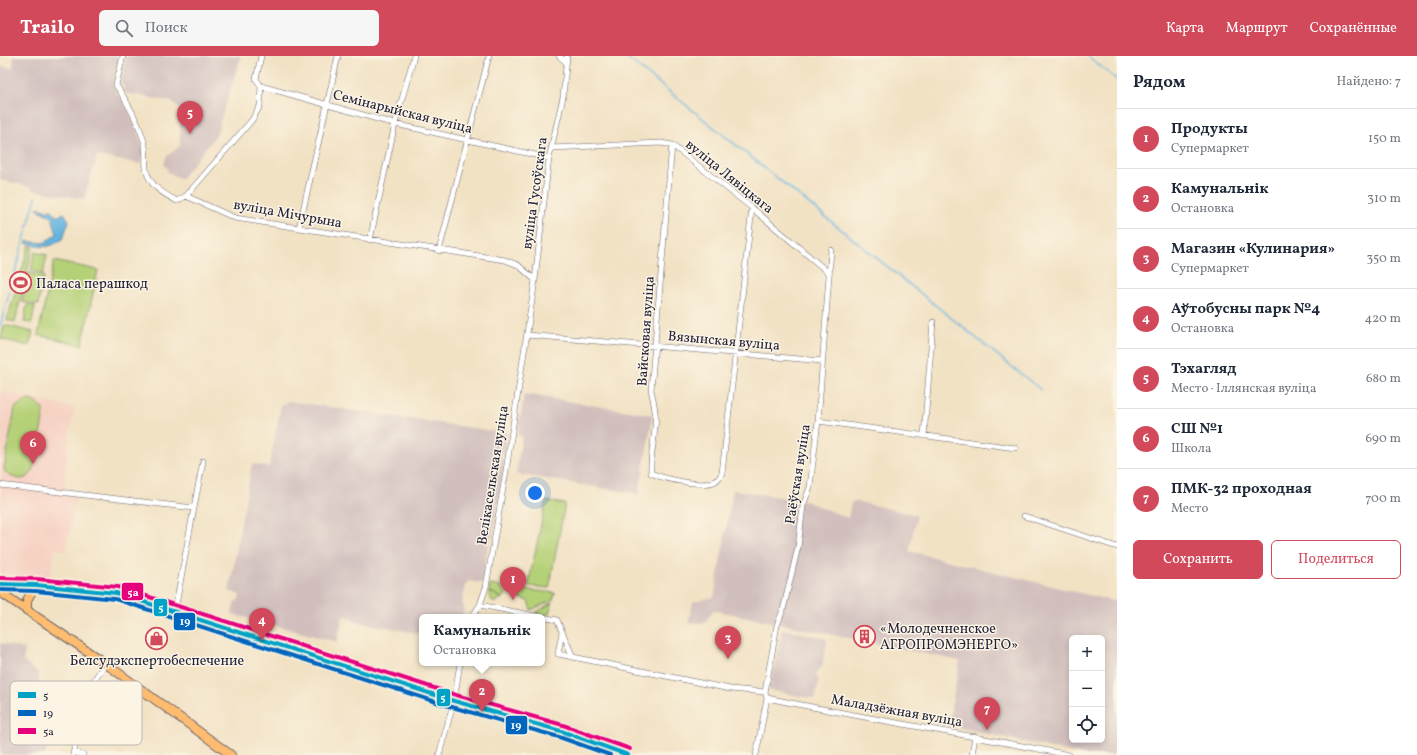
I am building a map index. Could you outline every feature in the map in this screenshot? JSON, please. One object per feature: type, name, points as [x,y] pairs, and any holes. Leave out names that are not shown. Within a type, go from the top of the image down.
[{"type":"main road","points":[[27,610],[27,600],[36,585]]},
{"type":"main road","points":[[0,592],[106,663],[130,681]]},
{"type":"main road","points":[[142,690],[228,754]]},
{"type":"street","name":"вуліца Мічурына","points":[[123,56],[116,85],[128,103],[141,134],[146,149],[146,170],[157,190],[177,201],[186,196],[211,209],[235,218],[439,251],[505,260],[518,265],[536,280]]},
{"type":"street","points":[[186,196],[252,120],[260,106],[260,86],[256,78],[261,56]]},
{"type":"street","points":[[299,228],[338,56]]},
{"type":"street","points":[[370,240],[395,124],[414,56]]},
{"type":"street","points":[[439,251],[489,56]]},
{"type":"street","points":[[559,56],[566,62]]},
{"type":"street","name":"вуліца Гусоўскага","points":[[527,335],[536,280],[549,158],[563,97],[567,56]]},
{"type":"street","name":"Семінарыйская вуліца","points":[[260,86],[395,124],[549,158]]},
{"type":"street","name":"вуліца Лявіцкага","points":[[551,148],[661,143],[672,145],[752,208],[829,273]]},
{"type":"street","name":"Вайсковая вуліца","points":[[672,145],[654,346],[652,390],[656,426],[650,462],[651,473],[659,477],[700,483],[712,483],[718,479],[722,473],[725,463],[736,353]]},
{"type":"street","points":[[736,353],[752,208]]},
{"type":"street","name":"Раёўская вуліца","points":[[767,698],[765,692],[777,625],[783,610],[798,547],[803,506],[810,487],[818,421],[831,250]]},
{"type":"street","points":[[924,436],[933,322]]},
{"type":"street","name":"Вязынская вуліца","points":[[527,335],[823,361]]},
{"type":"street","name":"Велікасельская вуліца","points":[[474,614],[480,605],[486,587],[527,335]]},
{"type":"street","points":[[818,421],[1015,448]]},
{"type":"street","points":[[175,610],[202,461]]},
{"type":"street","points":[[0,485],[194,508]]},
{"type":"street","points":[[1024,516],[1117,547]]},
{"type":"street","points":[[0,584],[36,585],[116,593],[175,610],[454,701],[561,731],[628,755]]},
{"type":"street","points":[[480,605],[526,614]]},
{"type":"street","points":[[545,618],[557,620],[573,657]]},
{"type":"street","points":[[562,631],[558,654],[730,689],[765,692]]},
{"type":"street","points":[[93,681],[106,663]]},
{"type":"street","points":[[439,755],[454,701],[460,666]]},
{"type":"street","points":[[756,755],[767,698]]},
{"type":"street","name":"Маладзёжная вуліца","points":[[767,698],[905,726],[975,736],[1069,755]]},
{"type":"street","points":[[972,755],[975,736]]},
{"type":"street","points":[[73,753],[84,755]]},
{"type":"shaded area","points":[[14,56],[120,56],[113,84],[117,95],[125,102],[144,150],[141,164],[97,156],[84,199],[32,190],[32,187],[0,180],[0,66],[13,68]]},
{"type":"shaded area","points":[[126,56],[241,56],[216,135],[181,179],[166,171],[168,169],[164,165],[166,157],[180,146],[180,109],[172,102],[126,93],[121,82]]},
{"type":"shaded area","points":[[0,391],[75,408],[69,437],[64,490],[77,493],[66,551],[55,549],[50,579],[0,573]]},
{"type":"shaded area","points":[[524,394],[653,415],[639,494],[516,474],[522,436],[517,435]]},
{"type":"shaded area","points":[[288,401],[507,433],[506,451],[502,452],[501,458],[505,462],[504,470],[482,583],[469,581],[466,586],[462,604],[464,605],[462,614],[419,614],[419,633],[354,621],[350,617],[343,616],[337,642],[232,614],[235,601],[238,601],[240,595],[229,591],[252,464],[269,467],[281,405]]},
{"type":"shaded area","points":[[733,490],[805,501],[848,518],[851,503],[854,501],[917,515],[909,551],[1117,602],[1117,737],[1113,755],[1083,755],[948,725],[960,661],[713,610],[705,623],[688,623],[693,602],[714,597]]},
{"type":"shaded area","points":[[782,629],[825,638],[827,641],[822,667],[817,671],[816,675],[819,680],[815,699],[769,690]]},
{"type":"shaded area","points":[[0,643],[25,649],[23,661],[38,673],[39,681],[10,681],[10,745],[47,745],[45,755],[0,755]]},
{"type":"shaded area","points":[[60,745],[74,745],[73,748]]},
{"type":"green space","name":"Паласа перашкод","points":[[29,246],[33,247],[15,322],[7,320]]},
{"type":"green space","points":[[35,252],[47,255],[43,274],[31,271]]},
{"type":"green space","points":[[54,261],[98,270],[82,345],[38,335]]},
{"type":"green space","points":[[28,273],[44,276],[38,305],[22,302]]},
{"type":"green space","points":[[27,305],[35,306],[32,323],[24,322]]},
{"type":"green space","points":[[4,325],[33,332],[29,346],[1,339]]},
{"type":"green space","points":[[28,400],[39,404],[44,414],[33,470],[27,477],[20,479],[9,475],[5,472],[4,468],[15,408],[22,402]]},
{"type":"green space","points":[[546,501],[565,504],[549,588],[528,586]]},
{"type":"green space","points":[[490,585],[501,587],[506,595],[502,598],[489,591]]},
{"type":"green space","points":[[521,589],[555,593],[553,600],[531,610],[528,601],[511,595]]},
{"type":"green space","points":[[489,591],[502,598],[494,603],[489,597]]},
{"type":"green space","points":[[553,602],[548,615],[535,613]]},
{"type":"water","points":[[38,207],[46,211],[52,210],[57,217],[64,213],[69,221],[63,238],[59,242],[50,246],[41,247],[26,243],[27,241],[44,243],[57,234],[52,217],[37,209]]},
{"type":"waterway","points":[[625,56],[1041,390]]},
{"type":"waterway","points":[[1088,56],[1117,80]]},
{"type":"waterway","points":[[0,326],[36,197]]},
{"type":"transit line","name":"5а","points":[[0,578],[37,579],[118,587],[456,695],[563,725],[630,749]]},
{"type":"transit line","name":"5","points":[[0,584],[36,585],[116,593],[454,701],[561,731],[628,755]]},
{"type":"transit line","name":"19","points":[[0,590],[36,591],[115,599],[452,707],[559,737],[610,755]]},
{"type":"place","name":"Тэхагляд","points":[[190,134]]},
{"type":"place","name":"Паласа перашкод","points":[[21,283]]},
{"type":"place","name":"СШ №1","points":[[33,464]]},
{"type":"place","name":"Продукты","points":[[513,600]]},
{"type":"place","name":"«Молодечненское АГРОПРОМЭНЕРГО»","points":[[865,636]]},
{"type":"place","name":"Белсудэкспертобеспечение","points":[[157,638]]},
{"type":"place","name":"Аўтобусны парк №4","points":[[262,641]]},
{"type":"place","name":"Магазин «Кулинария»","points":[[728,659]]},
{"type":"place","name":"Камунальнік","points":[[482,712]]},
{"type":"place","name":"ПМК-32 проходная","points":[[987,730]]}]
